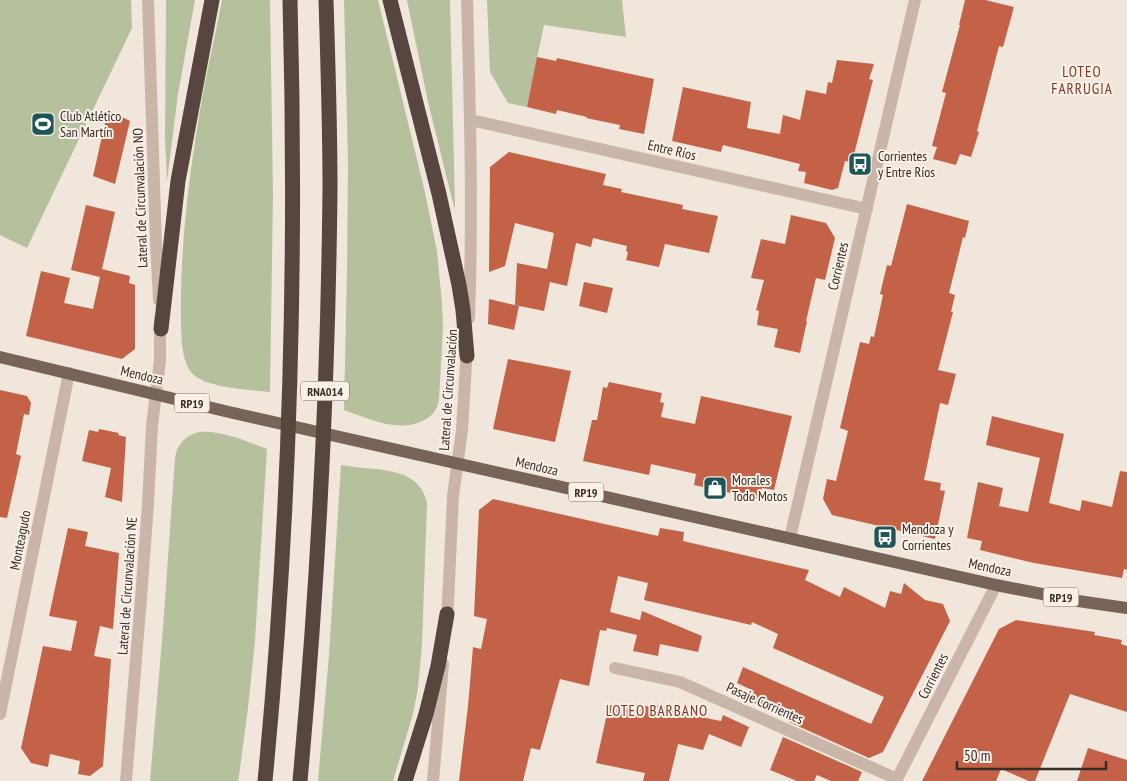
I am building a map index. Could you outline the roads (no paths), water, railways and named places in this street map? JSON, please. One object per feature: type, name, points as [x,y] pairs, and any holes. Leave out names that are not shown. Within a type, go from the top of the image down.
[{"type":"highway","points":[[161,329],[178,182],[212,0]]},
{"type":"highway","name":"RNA014","points":[[265,781],[284,515],[291,336],[293,195],[290,0]]},
{"type":"highway","name":"RNA014","points":[[300,781],[312,639],[324,421],[330,186],[326,0]]},
{"type":"highway","points":[[390,0],[439,194],[459,285],[467,356]]},
{"type":"highway","points":[[405,781],[426,714],[438,666],[447,614]]},
{"type":"highway","points":[[259,781],[270,728]]},
{"type":"main road","name":"Mendoza","points":[[0,357],[229,412],[996,584],[1078,601],[1127,608]]},
{"type":"street","name":"Lateral de Circunvalación NO","points":[[148,0],[156,244],[161,329],[156,394]]},
{"type":"street","name":"Lateral de Circunvalación","points":[[433,781],[447,614],[453,496],[462,430],[467,356],[471,226],[467,0]]},
{"type":"street","name":"Corrientes","points":[[790,538],[915,0]]},
{"type":"street","name":"Entre Ríos","points":[[470,120],[867,209]]},
{"type":"street","name":"Monteagudo","points":[[0,714],[69,373]]},
{"type":"street","name":"Lateral de Circunvalación NE","points":[[126,781],[142,588],[152,426],[156,394]]},
{"type":"street","name":"Corrientes","points":[[897,780],[996,584]]},
{"type":"street","name":"Pasaje Corrientes","points":[[615,668],[680,682],[897,780]]},
{"type":"place","name":"Club Atlético San Martín","points":[[43,124]]},
{"type":"place","name":"Corrientes y Entre Ríos","points":[[860,164]]},
{"type":"place","name":"Morales Todo Motos","points":[[715,488]]},
{"type":"place","name":"Mendoza y Corrientes","points":[[885,537]]},
{"type":"district","name":"LOTEO FARRUGIA","points":[[1082,80]]},
{"type":"district","name":"LOTEO BARBANO","points":[[657,710]]}]
